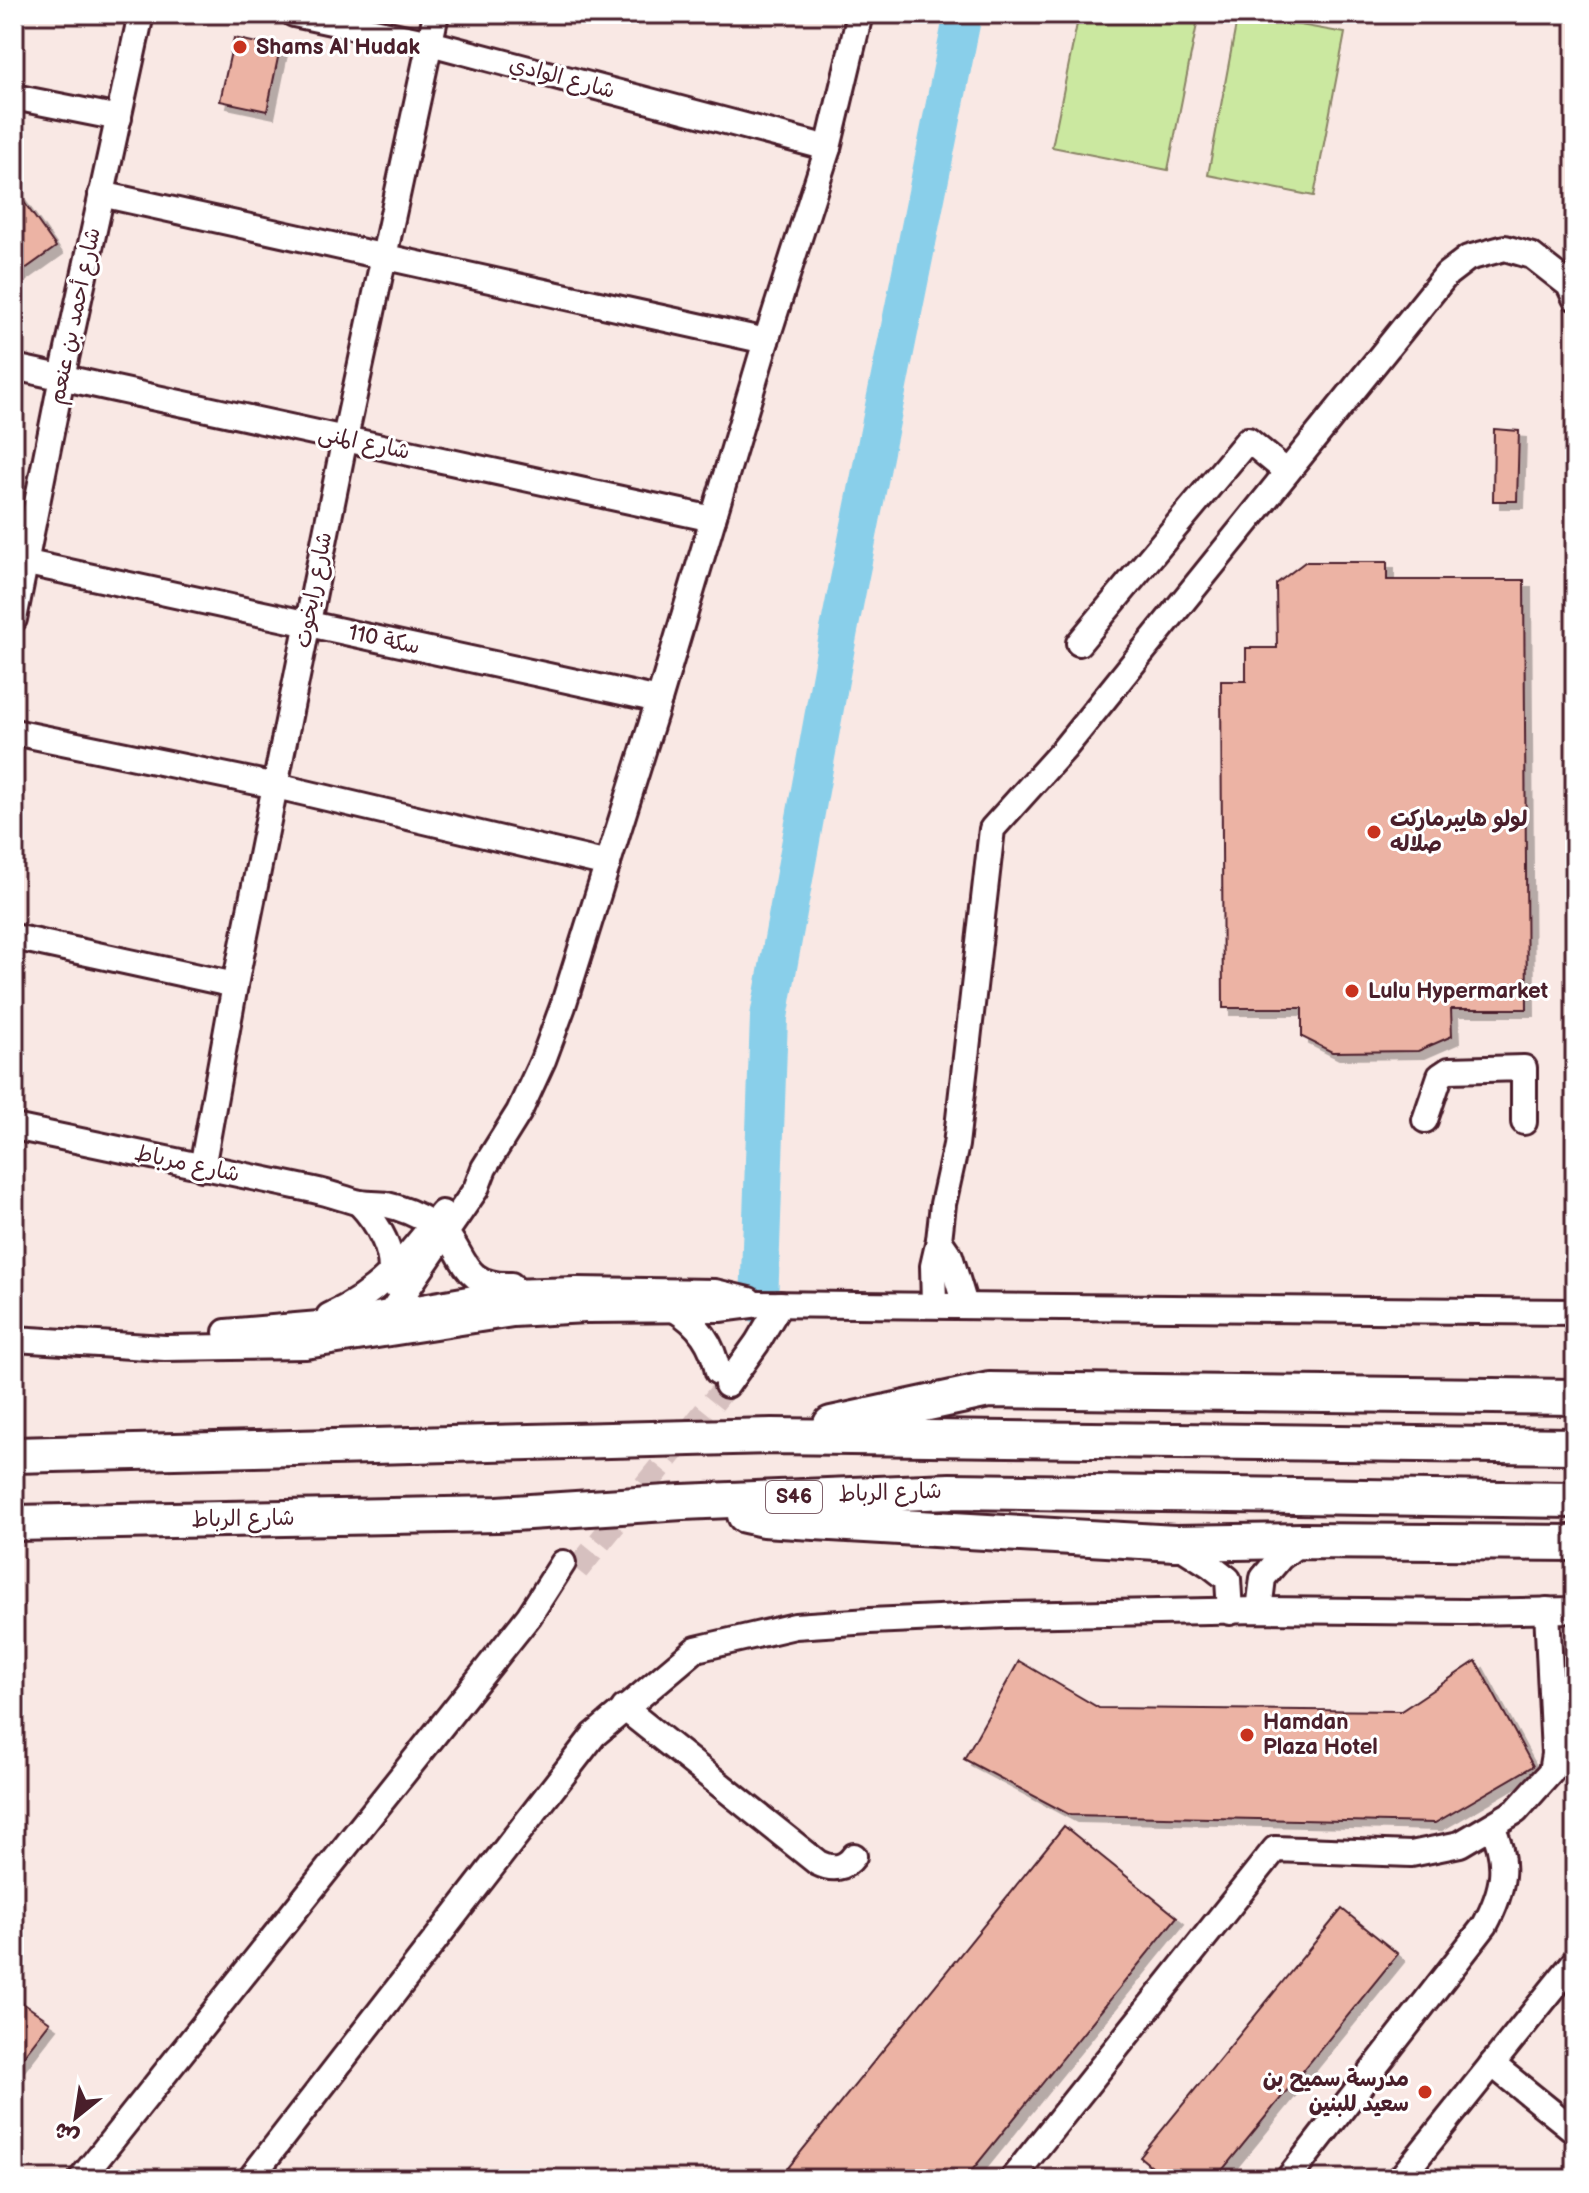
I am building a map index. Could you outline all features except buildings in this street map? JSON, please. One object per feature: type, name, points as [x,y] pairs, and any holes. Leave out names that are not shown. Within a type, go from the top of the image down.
[{"type":"highway","points":[[772,1436],[989,1390],[1575,1397]]},
{"type":"highway","points":[[14,1455],[772,1436],[1575,1446]]},
{"type":"highway","name":"شارع الرباط","points":[[14,1523],[498,1514],[682,1502],[950,1491],[1575,1500]]},
{"type":"highway","points":[[682,1502],[763,1519],[1175,1543],[1575,1543]]},
{"type":"street","name":"شارع أحمد بن عنعم","points":[[14,619],[19,562],[141,14]]},
{"type":"street","name":"شارع الوادي","points":[[294,14],[430,43],[828,148]]},
{"type":"street","name":"شارع رايخوت","points":[[202,1168],[235,985],[345,438],[436,14]]},
{"type":"street","points":[[301,1327],[349,1306],[391,1276],[476,1189],[484,1168],[519,1112],[543,1060],[608,864],[766,341],[828,148],[860,14]]},
{"type":"street","points":[[14,97],[119,118]]},
{"type":"street","points":[[101,194],[766,341]]},
{"type":"street","points":[[934,1304],[933,1266],[956,1145],[992,829],[1064,749],[1447,274],[1468,258],[1505,248],[1532,256],[1569,285],[1575,298]]},
{"type":"street","name":"شارع المنى","points":[[14,367],[713,519]]},
{"type":"street","points":[[1079,643],[1248,440],[1287,472]]},
{"type":"street","name":"سكة 110","points":[[19,562],[659,700]]},
{"type":"street","points":[[14,732],[276,786],[608,864]]},
{"type":"street","points":[[14,937],[235,985]]},
{"type":"street","points":[[1425,1120],[1440,1076],[1449,1070],[1524,1068],[1524,1122]]},
{"type":"street","name":"شارع مرباط","points":[[14,1127],[329,1193],[359,1203],[387,1205],[440,1228]]},
{"type":"street","points":[[359,1203],[382,1236],[390,1259],[391,1276],[387,1294],[391,1312],[413,1329]]},
{"type":"street","points":[[440,1228],[472,1274],[494,1284],[526,1285],[539,1291]]},
{"type":"street","points":[[361,1337],[391,1312],[440,1228]]},
{"type":"street","points":[[939,1240],[950,1256],[965,1305]]},
{"type":"street","points":[[14,1326],[246,1332],[331,1323],[478,1296],[539,1291],[715,1292],[769,1304]]},
{"type":"street","points":[[674,1309],[686,1316],[704,1335],[716,1359],[720,1378],[741,1339],[769,1304]]},
{"type":"street","points":[[14,1339],[208,1349],[306,1346],[546,1311],[737,1308],[769,1304],[1575,1312]]},
{"type":"street","points":[[1259,1610],[1263,1578],[1280,1558],[1302,1541]]},
{"type":"street","points":[[1175,1543],[1228,1579],[1230,1612]]},
{"type":"street","points":[[81,2179],[529,1616],[546,1603],[570,1567]]},
{"type":"street","points":[[250,2179],[594,1735],[696,1649],[795,1626],[1006,1615],[1259,1610],[1575,1610]]},
{"type":"street","points":[[1012,2179],[1275,1849],[1411,1854],[1460,1844],[1516,1811],[1551,1772],[1554,1754],[1547,1610]]},
{"type":"street","points":[[624,1708],[818,1863],[840,1867],[849,1863],[854,1856]]},
{"type":"street","points":[[1288,2179],[1485,1925],[1497,1902],[1502,1876],[1501,1847],[1492,1826]]},
{"type":"street","points":[[1400,2179],[1575,1961]]},
{"type":"street","points":[[1492,2064],[1575,2131]]},
{"type":"green space","points":[[1079,14],[1199,14],[1168,170],[1052,147]]},
{"type":"green space","points":[[1238,14],[1345,33],[1314,196],[1208,175]]},
{"type":"waterway","points":[[759,1304],[769,1017],[839,630],[963,14]]},
{"type":"tunnel","points":[[577,1570],[727,1385]]},
{"type":"place","name":"Shams Al Hudak","points":[[240,47]]},
{"type":"place","name":"لولو هايبرماركت صلاله","points":[[1374,832]]},
{"type":"place","name":"Lulu Hypermarket","points":[[1352,991]]},
{"type":"place","name":"Hamdan Plaza Hotel","points":[[1247,1735]]},
{"type":"place","name":"مدرسة سميح بن سعيد للبنين","points":[[1425,2092]]}]
